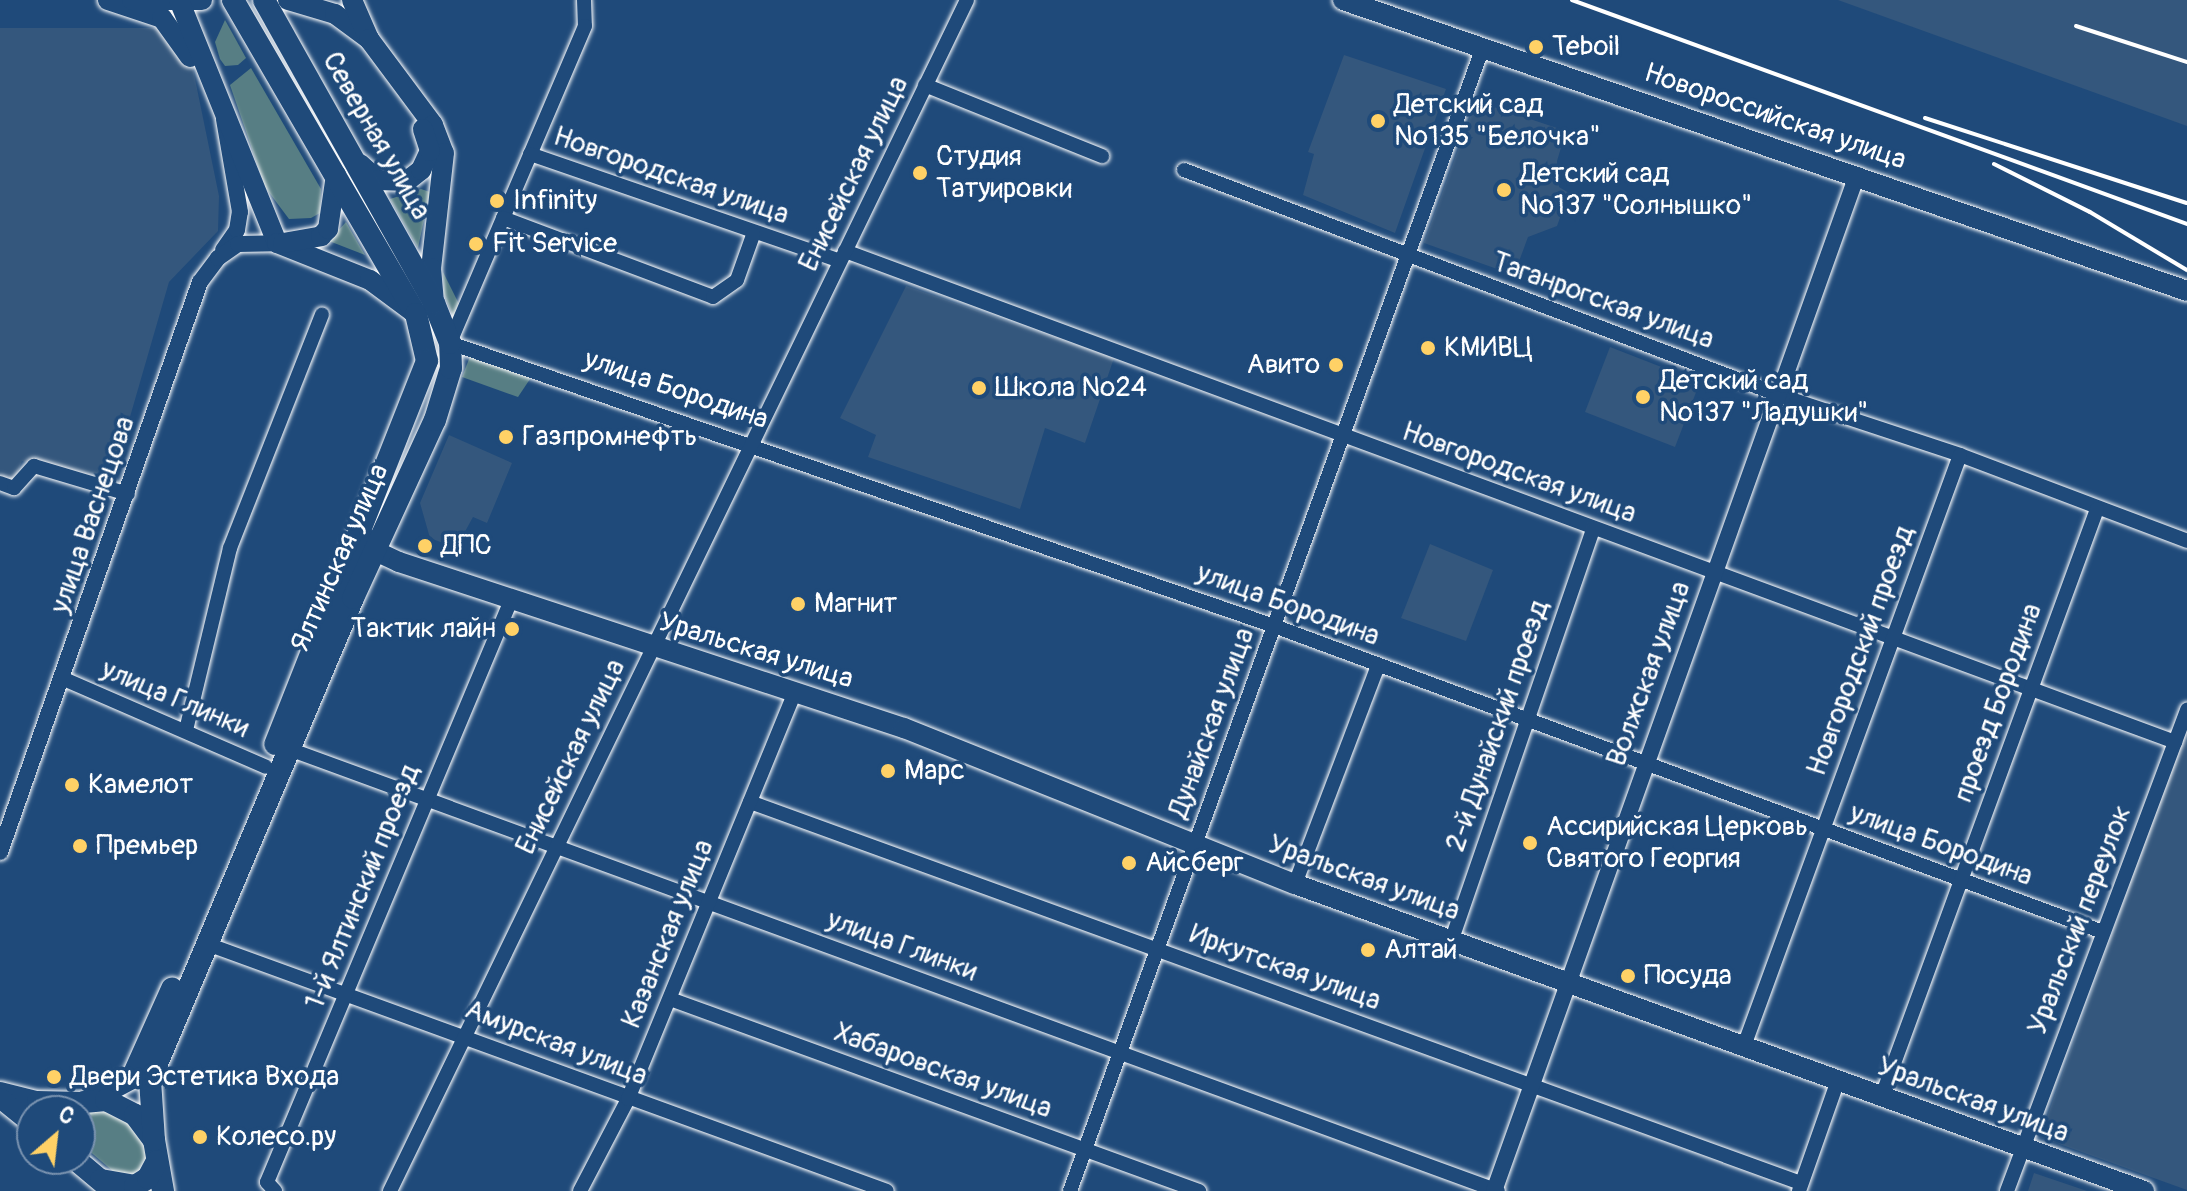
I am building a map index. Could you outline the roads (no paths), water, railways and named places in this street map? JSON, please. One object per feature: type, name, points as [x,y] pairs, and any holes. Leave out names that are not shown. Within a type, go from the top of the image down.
[{"type":"main road","points":[[108,0],[162,18],[211,81]]},
{"type":"main road","points":[[128,0],[202,0]]},
{"type":"main road","points":[[179,0],[277,243],[370,280],[425,308]]},
{"type":"main road","name":"Северная улица","points":[[233,0],[336,175],[450,343]]},
{"type":"main road","name":"Северная улица","points":[[264,0],[352,155],[425,308]]},
{"type":"main road","name":"Северная улица","points":[[288,0],[335,14],[369,39]]},
{"type":"main road","name":"Северная улица","points":[[352,0],[369,39],[433,125],[444,153],[425,308],[427,361]]},
{"type":"main road","name":"Северная улица","points":[[369,39],[372,0]]},
{"type":"main road","name":"Новороссийская улица","points":[[1343,0],[2187,291]]},
{"type":"main road","points":[[352,155],[378,180],[394,184],[421,170],[430,151],[427,137],[391,70]]},
{"type":"main road","name":"Северная улица","points":[[277,243],[321,236],[328,229],[336,175]]},
{"type":"main road","name":"Ялтинская улица","points":[[163,1191],[155,1151],[150,1080],[289,749],[435,420],[451,368],[450,343]]},
{"type":"main road","name":"Ялтинская улица","points":[[96,1098],[122,1086],[138,1069],[266,767],[427,361]]},
{"type":"main road","points":[[365,518],[366,541],[376,552]]},
{"type":"main road","name":"Уральская улица","points":[[376,552],[653,649],[904,728],[1295,884],[2144,1191]]},
{"type":"main road","points":[[0,1098],[16,1111]]},
{"type":"main road","points":[[94,1175],[135,1186],[148,1178],[155,1151],[135,1115],[106,1100],[96,1102]]},
{"type":"street","name":"Ялтинская улица","points":[[450,343],[585,26],[584,0]]},
{"type":"street","name":"Енисейская улица","points":[[390,1191],[967,0]]},
{"type":"street","name":"Дунайская улица","points":[[1070,1191],[1483,47]]},
{"type":"street","points":[[925,85],[1102,156]]},
{"type":"street","name":"улица Васнецова","points":[[0,852],[64,679],[200,282],[237,230],[240,212],[224,116]]},
{"type":"street","name":"Новгородская улица","points":[[530,154],[753,235],[843,256],[1342,435],[2029,692],[2175,742]]},
{"type":"street","name":"Таганрогская улица","points":[[1184,170],[1779,395],[1960,455],[2187,541]]},
{"type":"street","name":"Волжская улица","points":[[1495,1191],[1567,981],[1857,175]]},
{"type":"street","points":[[503,218],[713,297],[737,280],[753,235]]},
{"type":"street","points":[[218,258],[238,244],[277,243]]},
{"type":"street","points":[[186,730],[230,548],[322,315]]},
{"type":"street","name":"улица Бородина","points":[[450,343],[753,443],[1274,626],[1644,767],[2103,932]]},
{"type":"street","name":"Новгородский проезд","points":[[1744,1046],[1960,455]]},
{"type":"street","points":[[0,483],[14,488],[34,466],[128,494]]},
{"type":"street","name":"проезд Бородина","points":[[1882,1096],[2097,509]]},
{"type":"street","name":"2-й Дунайский проезд","points":[[1452,939],[1593,529]]},
{"type":"street","name":"1-й Ялтинский проезд","points":[[275,1191],[267,1182],[349,996],[427,797],[511,600]]},
{"type":"street","points":[[1295,884],[1378,666]]},
{"type":"street","name":"улица Глинки","points":[[64,679],[266,767]]},
{"type":"street","name":"Казанская улица","points":[[580,1191],[628,1099],[795,692]]},
{"type":"street","name":"Уральский переулок","points":[[2007,1191],[2187,710]]},
{"type":"street","name":"улица Глинки","points":[[289,749],[427,797],[1495,1191]]},
{"type":"street","name":"Иркутская улица","points":[[750,802],[1531,1085],[1800,1187]]},
{"type":"street","name":"Амурская улица","points":[[207,944],[887,1191]]},
{"type":"street","name":"Хабаровская улица","points":[[670,999],[1199,1191]]},
{"type":"street","points":[[1800,1187],[1838,1080]]},
{"type":"railway","points":[[1572,0],[2187,224]]},
{"type":"railway","points":[[2076,26],[2187,62]]},
{"type":"railway","points":[[1925,118],[2187,203]]},
{"type":"railway","points":[[1994,164],[2090,212],[2187,270]]},
{"type":"place","name":"Teboil","points":[[1536,47]]},
{"type":"place","name":"Детский сад №135 \"Белочка\"","points":[[1378,121]]},
{"type":"place","name":"Студия Татуировки","points":[[920,173]]},
{"type":"place","name":"Детский сад №137 \"Солнышко\"","points":[[1504,190]]},
{"type":"place","name":"Infinity","points":[[497,201]]},
{"type":"place","name":"Fit Service","points":[[476,244]]},
{"type":"place","name":"КМИВЦ","points":[[1428,348]]},
{"type":"place","name":"Авито","points":[[1336,365]]},
{"type":"place","name":"Школа №24","points":[[979,388]]},
{"type":"place","name":"Детский сад №137 \"Ладушки\"","points":[[1643,397]]},
{"type":"place","name":"Газпромнефть","points":[[506,437]]},
{"type":"place","name":"ДПС","points":[[425,546]]},
{"type":"place","name":"Магнит","points":[[798,604]]},
{"type":"place","name":"Тактик лайн","points":[[512,629]]},
{"type":"place","name":"Марс","points":[[888,771]]},
{"type":"place","name":"Камелот","points":[[72,785]]},
{"type":"place","name":"Ассирийская Церковь Святого Георгия","points":[[1530,843]]},
{"type":"place","name":"Премьер","points":[[80,846]]},
{"type":"place","name":"Айсберг","points":[[1129,863]]},
{"type":"place","name":"Алтай","points":[[1368,950]]},
{"type":"place","name":"Посуда","points":[[1628,976]]},
{"type":"place","name":"Двери Эстетика Входа","points":[[54,1077]]},
{"type":"place","name":"Колесо.ру","points":[[200,1137]]}]
